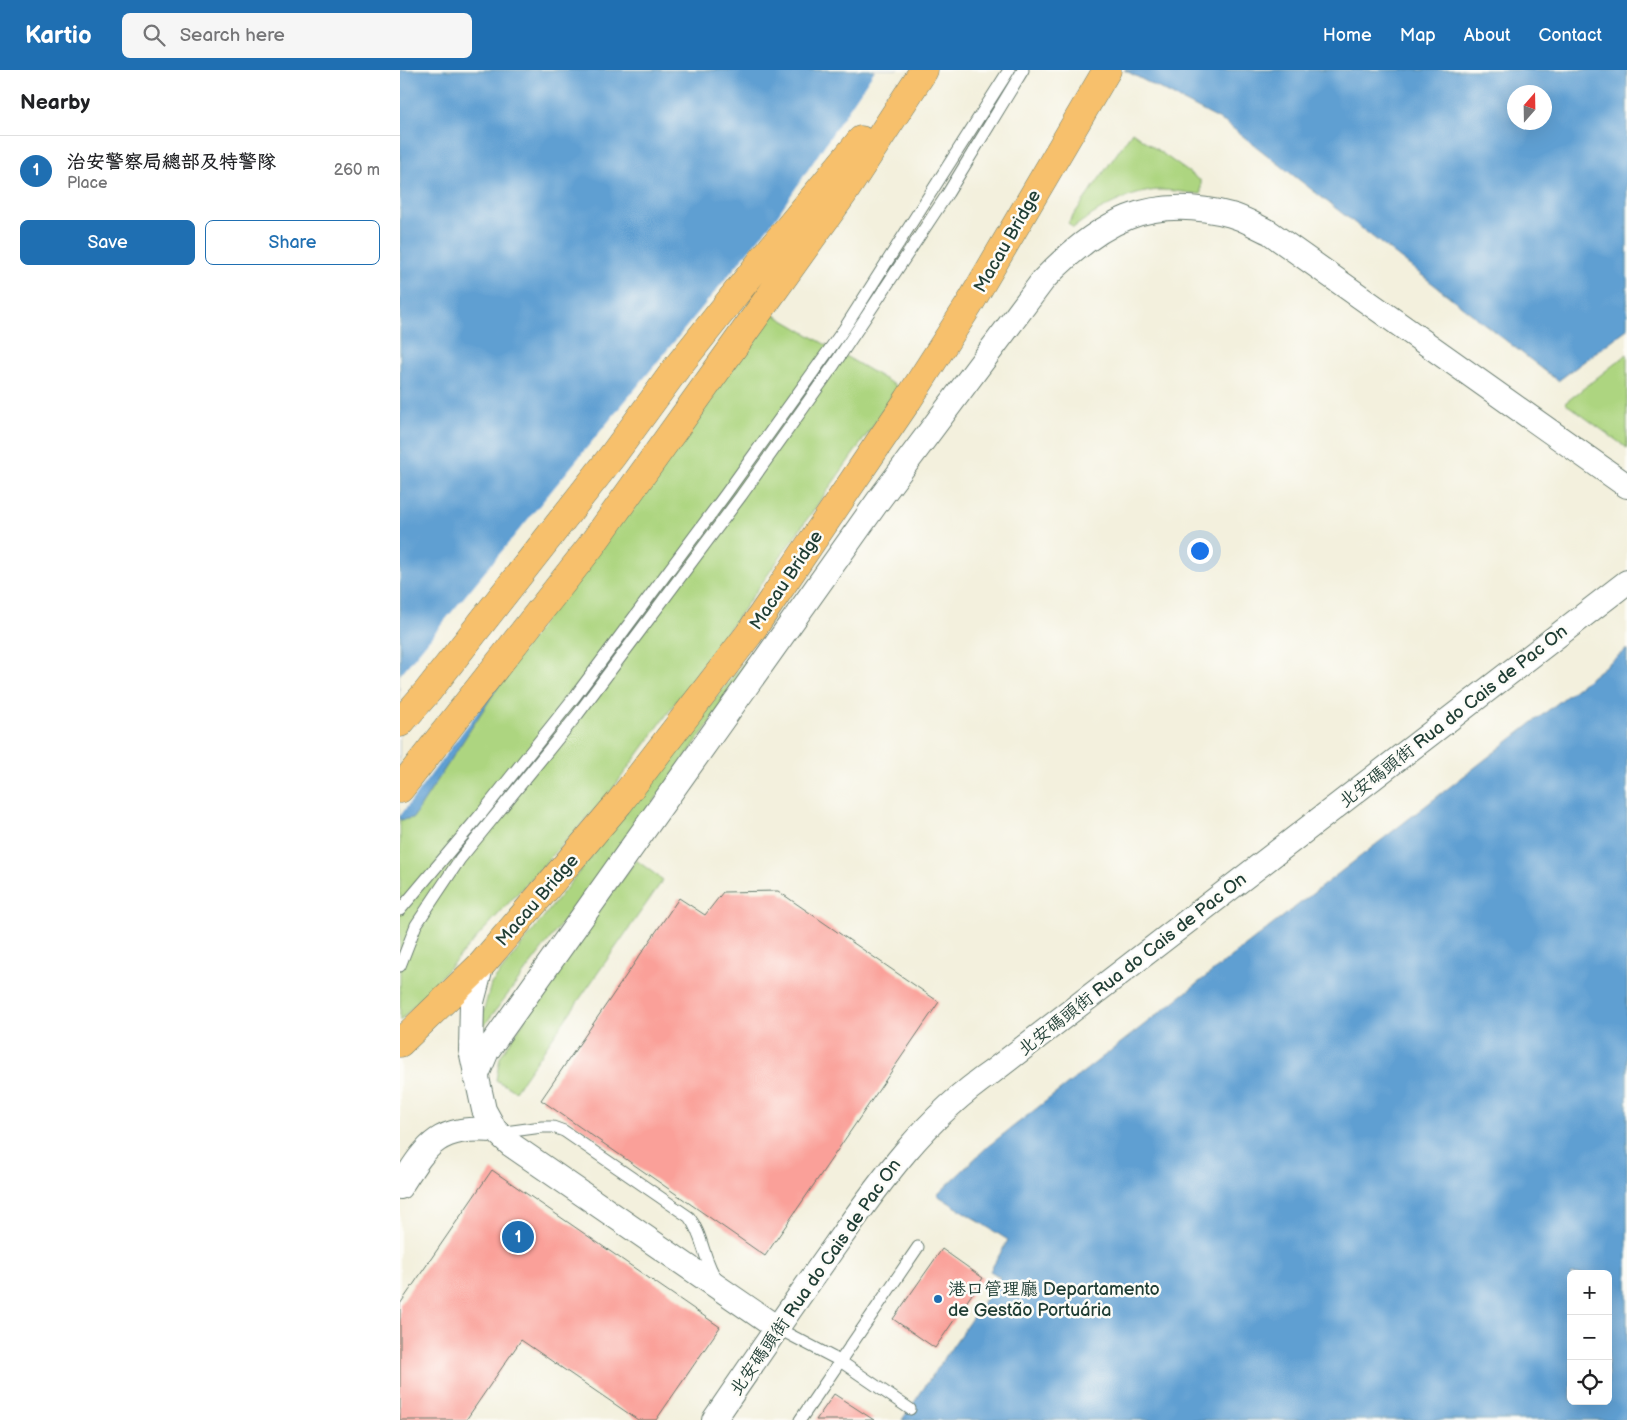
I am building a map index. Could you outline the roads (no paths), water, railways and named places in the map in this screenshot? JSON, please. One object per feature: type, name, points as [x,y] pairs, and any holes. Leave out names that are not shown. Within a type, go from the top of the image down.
[{"type":"main road","points":[[400,723],[428,691],[601,470],[678,366],[776,243],[919,70]]},
{"type":"main road","points":[[400,789],[597,538],[843,194],[924,70]]},
{"type":"main road","name":"Macau Bridge","points":[[400,1043],[482,964],[619,803],[749,634],[908,400],[969,305],[1107,70]]},
{"type":"street","points":[[476,1078],[487,1051],[873,509],[1038,287],[1067,255],[1094,233],[1120,218],[1155,210],[1192,207],[1232,215],[1269,232],[1627,486]]},
{"type":"street","name":"北安碼頭街 Rua do Cais de Pac On","points":[[714,1420],[888,1171],[934,1119],[964,1090],[992,1072],[1627,582]]},
{"type":"street","points":[[482,964],[472,1002],[471,1050],[484,1110],[495,1130],[510,1144],[777,1328]]},
{"type":"street","points":[[400,1187],[432,1142],[446,1134],[460,1130],[495,1130]]},
{"type":"lane","points":[[400,910],[481,814],[576,695],[731,487],[844,329],[1008,70]]},
{"type":"lane","points":[[400,966],[416,925],[460,860],[589,698],[741,496],[834,364],[948,193],[1023,70]]},
{"type":"lane","points":[[495,1130],[505,1132],[553,1127],[564,1131],[689,1216],[696,1226],[715,1278],[727,1292]]},
{"type":"lane","points":[[800,1420],[918,1247]]},
{"type":"lane","points":[[777,1328],[840,1362],[910,1409]]},
{"type":"water","points":[[400,70],[898,70],[413,818],[400,820]]},
{"type":"water","points":[[1124,70],[1627,70],[1627,329],[1558,381],[1226,123]]},
{"type":"water","points":[[1627,649],[1627,1420],[902,1420],[1000,1277],[990,1271],[1008,1240],[937,1195],[987,1147]]},
{"type":"place","name":"治安警察局總部及特警隊","points":[[518,1237]]},
{"type":"place","name":"港口管理廳 Departamento de Gestão Portuária","points":[[938,1299]]}]
